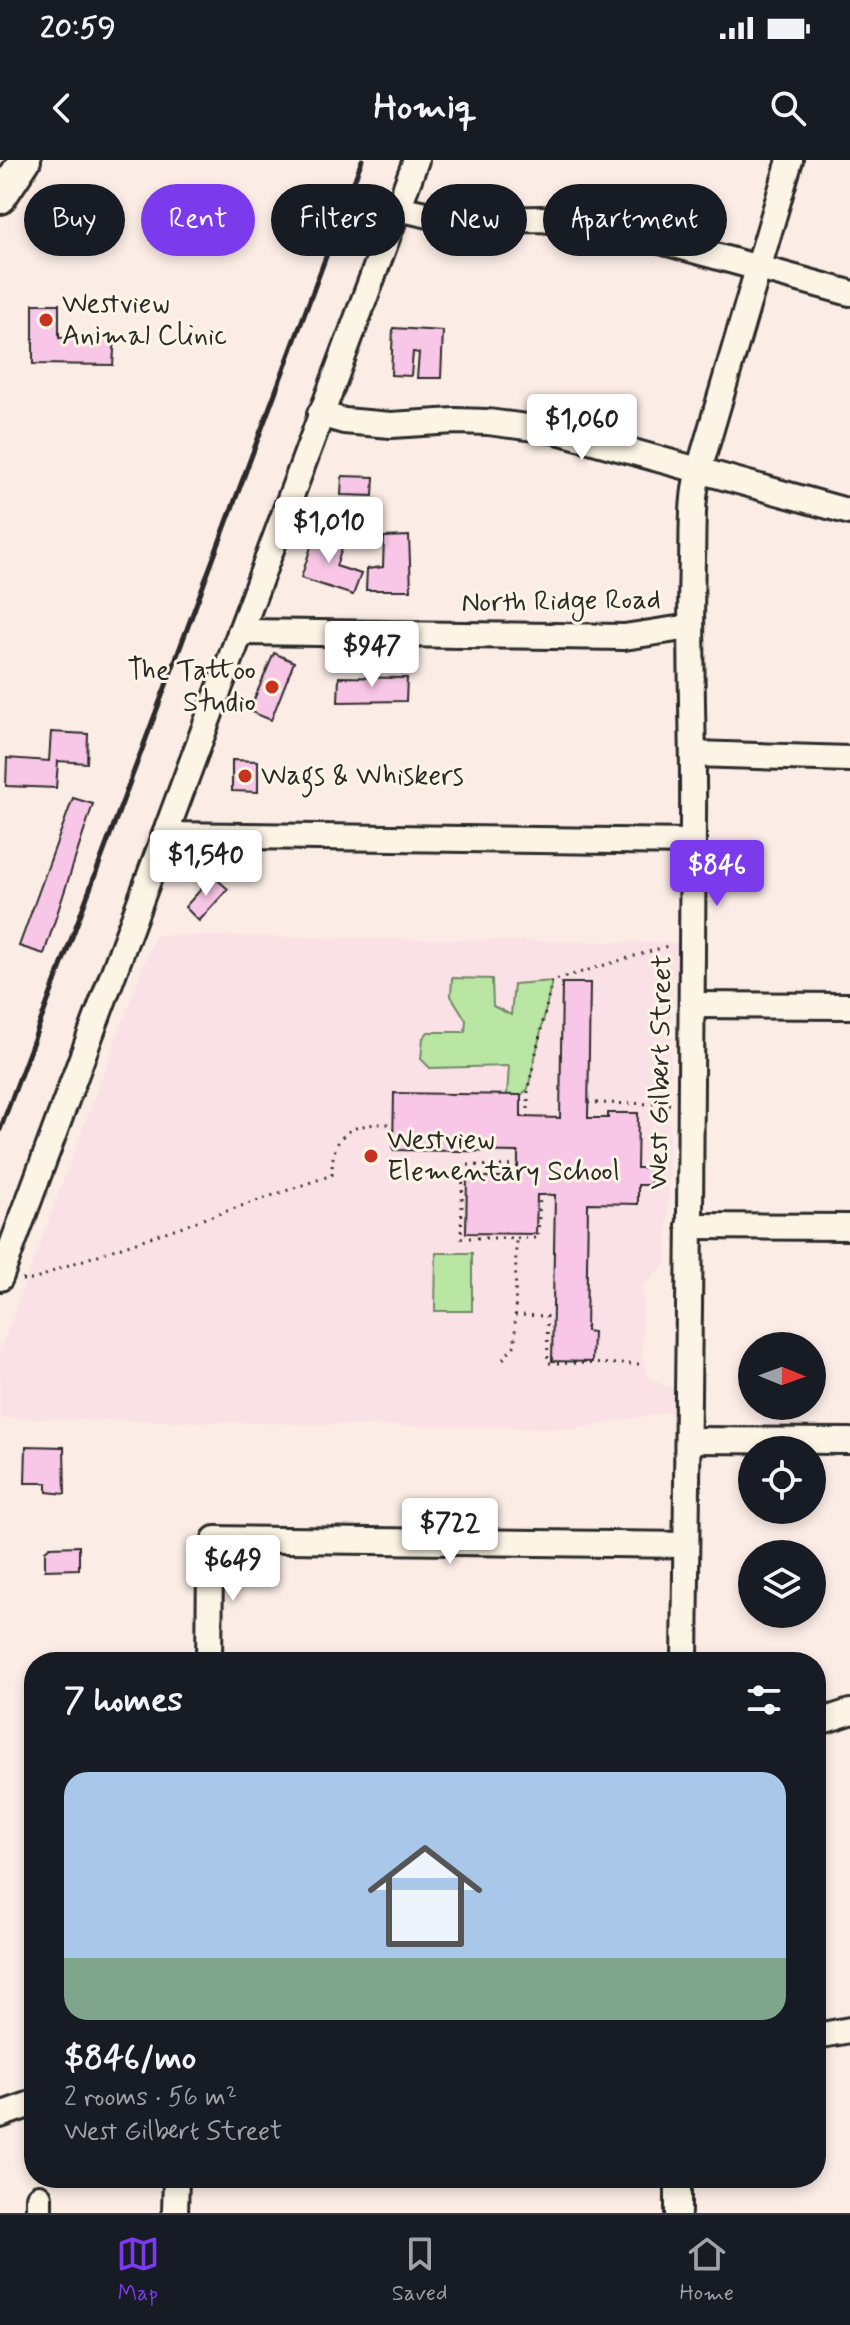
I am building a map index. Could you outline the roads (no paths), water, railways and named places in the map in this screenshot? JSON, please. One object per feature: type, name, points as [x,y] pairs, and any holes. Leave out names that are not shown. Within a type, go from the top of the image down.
[{"type":"main road","points":[[0,198],[25,160]]},
{"type":"street","points":[[405,189],[416,160]]},
{"type":"street","name":"West Gilbert Street","points":[[685,1652],[693,1005],[694,754],[690,627],[694,495],[790,160]]},
{"type":"street","points":[[405,210],[456,221],[540,219],[602,225],[850,293]]},
{"type":"street","points":[[9,1278],[165,835],[380,256]]},
{"type":"street","points":[[320,414],[344,421],[391,425],[455,421],[557,431],[850,512]]},
{"type":"street","name":"North Ridge Road","points":[[240,632],[624,637],[690,627]]},
{"type":"street","points":[[694,754],[850,759]]},
{"type":"street","points":[[165,835],[693,842]]},
{"type":"street","points":[[693,1005],[850,1006]]},
{"type":"street","points":[[689,1226],[850,1227]]},
{"type":"street","points":[[689,1440],[850,1441]]},
{"type":"street","points":[[209,1652],[210,1567],[215,1539],[686,1545]]},
{"type":"street","points":[[826,1720],[850,1712]]},
{"type":"street","points":[[826,2034],[850,2030]]},
{"type":"street","points":[[0,2115],[24,2107]]},
{"type":"street","points":[[175,2213],[176,2188]]},
{"type":"street","points":[[678,2188],[678,2213]]},
{"type":"railway","points":[[0,1130],[362,160]]},
{"type":"place","name":"Westview Animal Clinic","points":[[46,320]]},
{"type":"place","name":"The Tattoo Studio","points":[[272,687]]},
{"type":"place","name":"Wags & Whiskers","points":[[245,776]]},
{"type":"place","name":"Westview Elementary School","points":[[371,1156]]}]
